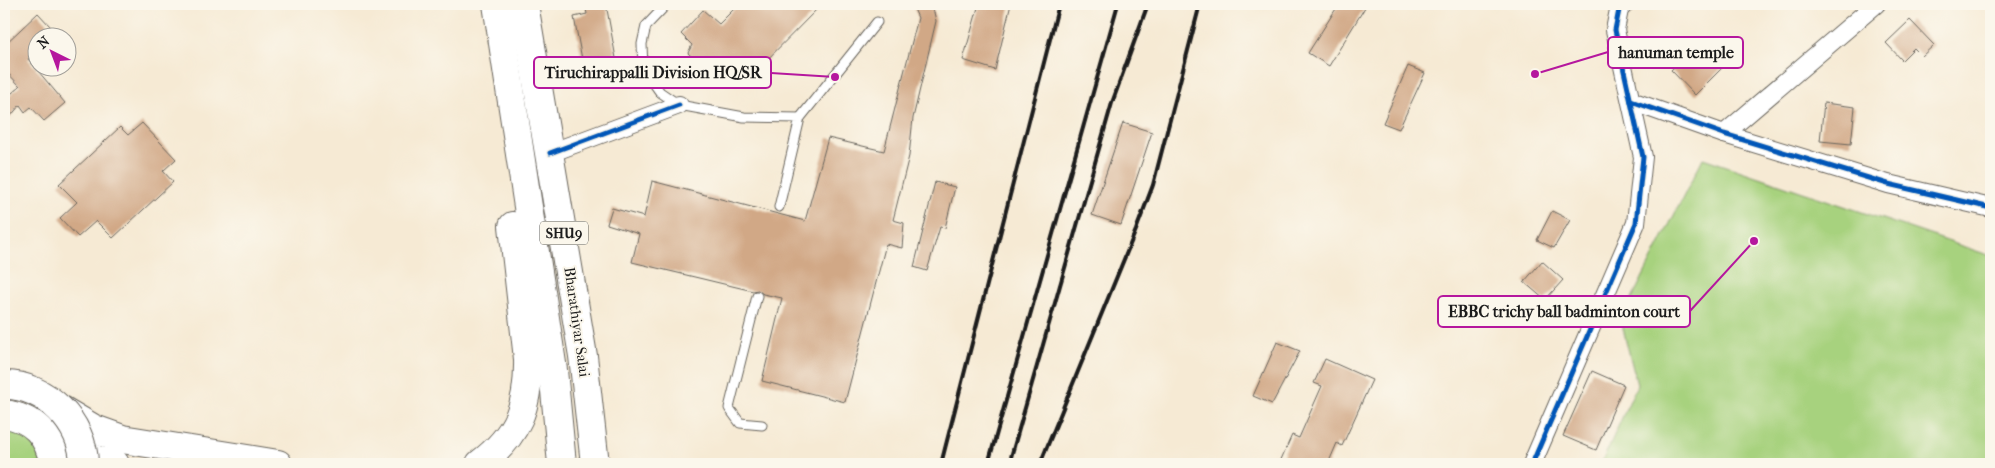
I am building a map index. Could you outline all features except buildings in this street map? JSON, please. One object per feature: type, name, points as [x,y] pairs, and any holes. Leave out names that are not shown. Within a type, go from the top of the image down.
[{"type":"main road","name":"Bharathiyar Salai","points":[[497,4],[553,370],[562,464]]},
{"type":"main road","name":"Bharathiyar Salai","points":[[524,4],[583,356],[595,464]]},
{"type":"main road","points":[[480,464],[506,441],[518,421],[525,402],[528,382],[528,359],[511,208],[523,174]]},
{"type":"main road","points":[[4,386],[13,385],[40,394],[94,429],[122,439],[278,464]]},
{"type":"main road","points":[[62,410],[76,430],[84,455],[84,464]]},
{"type":"main road","points":[[4,414],[13,415],[35,425],[96,460],[115,464]]},
{"type":"main road","points":[[35,425],[51,450],[54,464]]},
{"type":"street","points":[[1532,464],[1636,223],[1643,157],[1615,30],[1619,10],[1624,4]]},
{"type":"street","points":[[1724,134],[1876,4]]},
{"type":"street","points":[[1631,102],[1724,134],[1888,184],[1991,208]]},
{"type":"street","points":[[550,154],[679,105]]},
{"type":"lane","points":[[667,4],[646,26],[642,44],[643,68],[660,92],[679,105],[744,117],[800,118]]},
{"type":"lane","points":[[779,207],[800,118],[877,22]]},
{"type":"lane","points":[[757,296],[729,408],[740,423],[762,425]]},
{"type":"green space","points":[[1703,158],[1991,256],[1991,453],[1987,464],[1601,464],[1637,385],[1621,320]]},
{"type":"green space","points":[[4,424],[33,438],[45,464],[4,464]]},
{"type":"railway","points":[[941,464],[1059,4]]},
{"type":"railway","points":[[988,464],[1118,4]]},
{"type":"railway","points":[[1009,464],[1112,103],[1148,4]]},
{"type":"railway","points":[[1040,464],[1153,185],[1200,4]]},
{"type":"cycle path","points":[[1532,464],[1636,223],[1643,157],[1615,30],[1619,10],[1624,4]]},
{"type":"cycle path","points":[[1631,101],[1724,134],[1888,184],[1991,208]]},
{"type":"cycle path","points":[[550,153],[679,105]]},
{"type":"place","name":"hanuman temple","points":[[1535,74]]},
{"type":"place","name":"Tiruchirappalli Division HQ/SR","points":[[835,77]]},
{"type":"place","name":"EBBC trichy ball badminton court","points":[[1754,241]]}]
